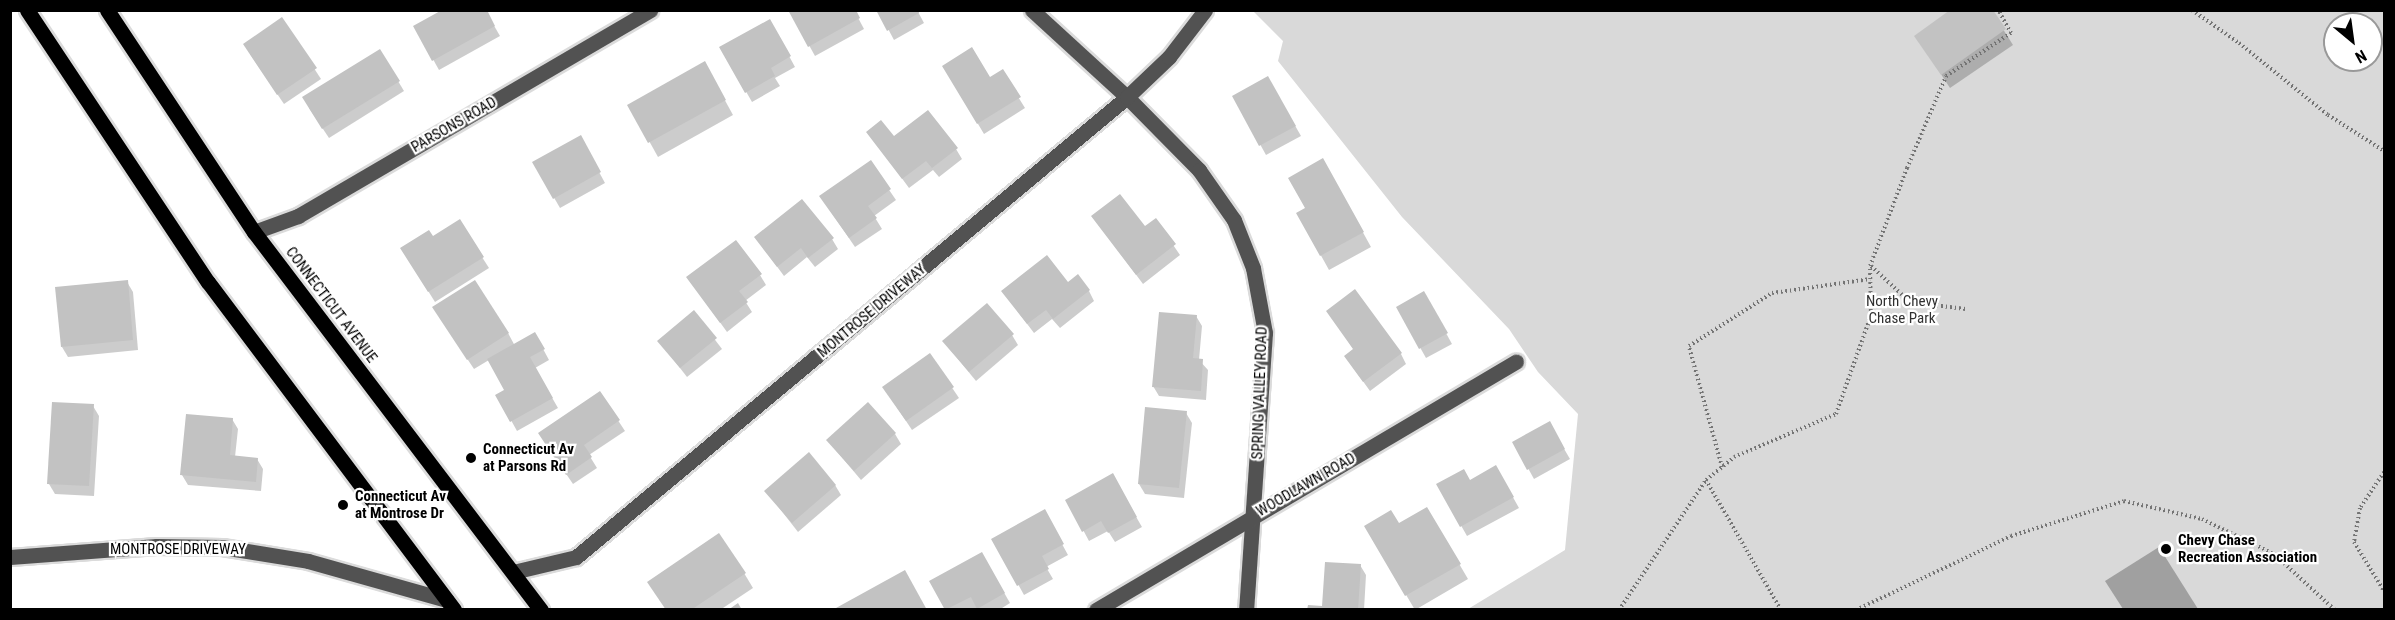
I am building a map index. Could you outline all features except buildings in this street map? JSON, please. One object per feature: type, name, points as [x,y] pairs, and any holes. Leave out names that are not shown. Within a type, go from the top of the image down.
[{"type":"main road","points":[[27,10],[208,282],[450,605]]},
{"type":"main road","name":"CONNECTICUT AVENUE","points":[[106,10],[254,232],[541,609]]},
{"type":"street","name":"PARSONS ROAD","points":[[254,232],[298,216],[650,10]]},
{"type":"street","name":"SPRING VALLEY ROAD","points":[[1032,10],[1127,97],[1199,170],[1234,220],[1253,268],[1265,333],[1246,609]]},
{"type":"street","name":"MONTROSE DRIVEWAY","points":[[513,572],[576,558],[1127,97],[1169,57],[1205,10]]},
{"type":"street","name":"WOODLAWN ROAD","points":[[1096,609],[1516,363]]},
{"type":"street","name":"MONTROSE DRIVEWAY","points":[[10,557],[157,546],[233,548],[308,561],[450,605]]},
{"type":"path","points":[[1619,609],[1706,480],[1734,457],[1836,414],[1871,315],[1870,266],[1946,76],[2011,33],[1998,10]]},
{"type":"path","points":[[2192,10],[2239,43],[2328,115],[2385,151]]},
{"type":"path","points":[[1870,266],[1910,302],[1966,309]]},
{"type":"path","points":[[1722,467],[1689,346],[1772,293],[1870,279]]},
{"type":"path","points":[[2385,472],[2360,508],[2354,542],[2385,591]]},
{"type":"path","points":[[1706,480],[1781,609]]},
{"type":"path","points":[[1856,609],[2011,536],[2124,501],[2202,519],[2274,554],[2335,609]]},
{"type":"green space","name":"North Chevy Chase Park","points":[[1253,11],[2384,11],[2384,609],[1468,609],[1565,550],[1578,414],[1538,372],[1509,329],[1402,217],[1278,61],[1283,41]]},
{"type":"shaded area","points":[[2159,547],[2198,609],[2123,609],[2105,581]]},
{"type":"place","name":"Connecticut Av at Parsons Rd","points":[[471,458]]},
{"type":"place","name":"Connecticut Av at Montrose Dr","points":[[343,505]]},
{"type":"place","name":"Chevy Chase Recreation Association","points":[[2166,549]]}]
